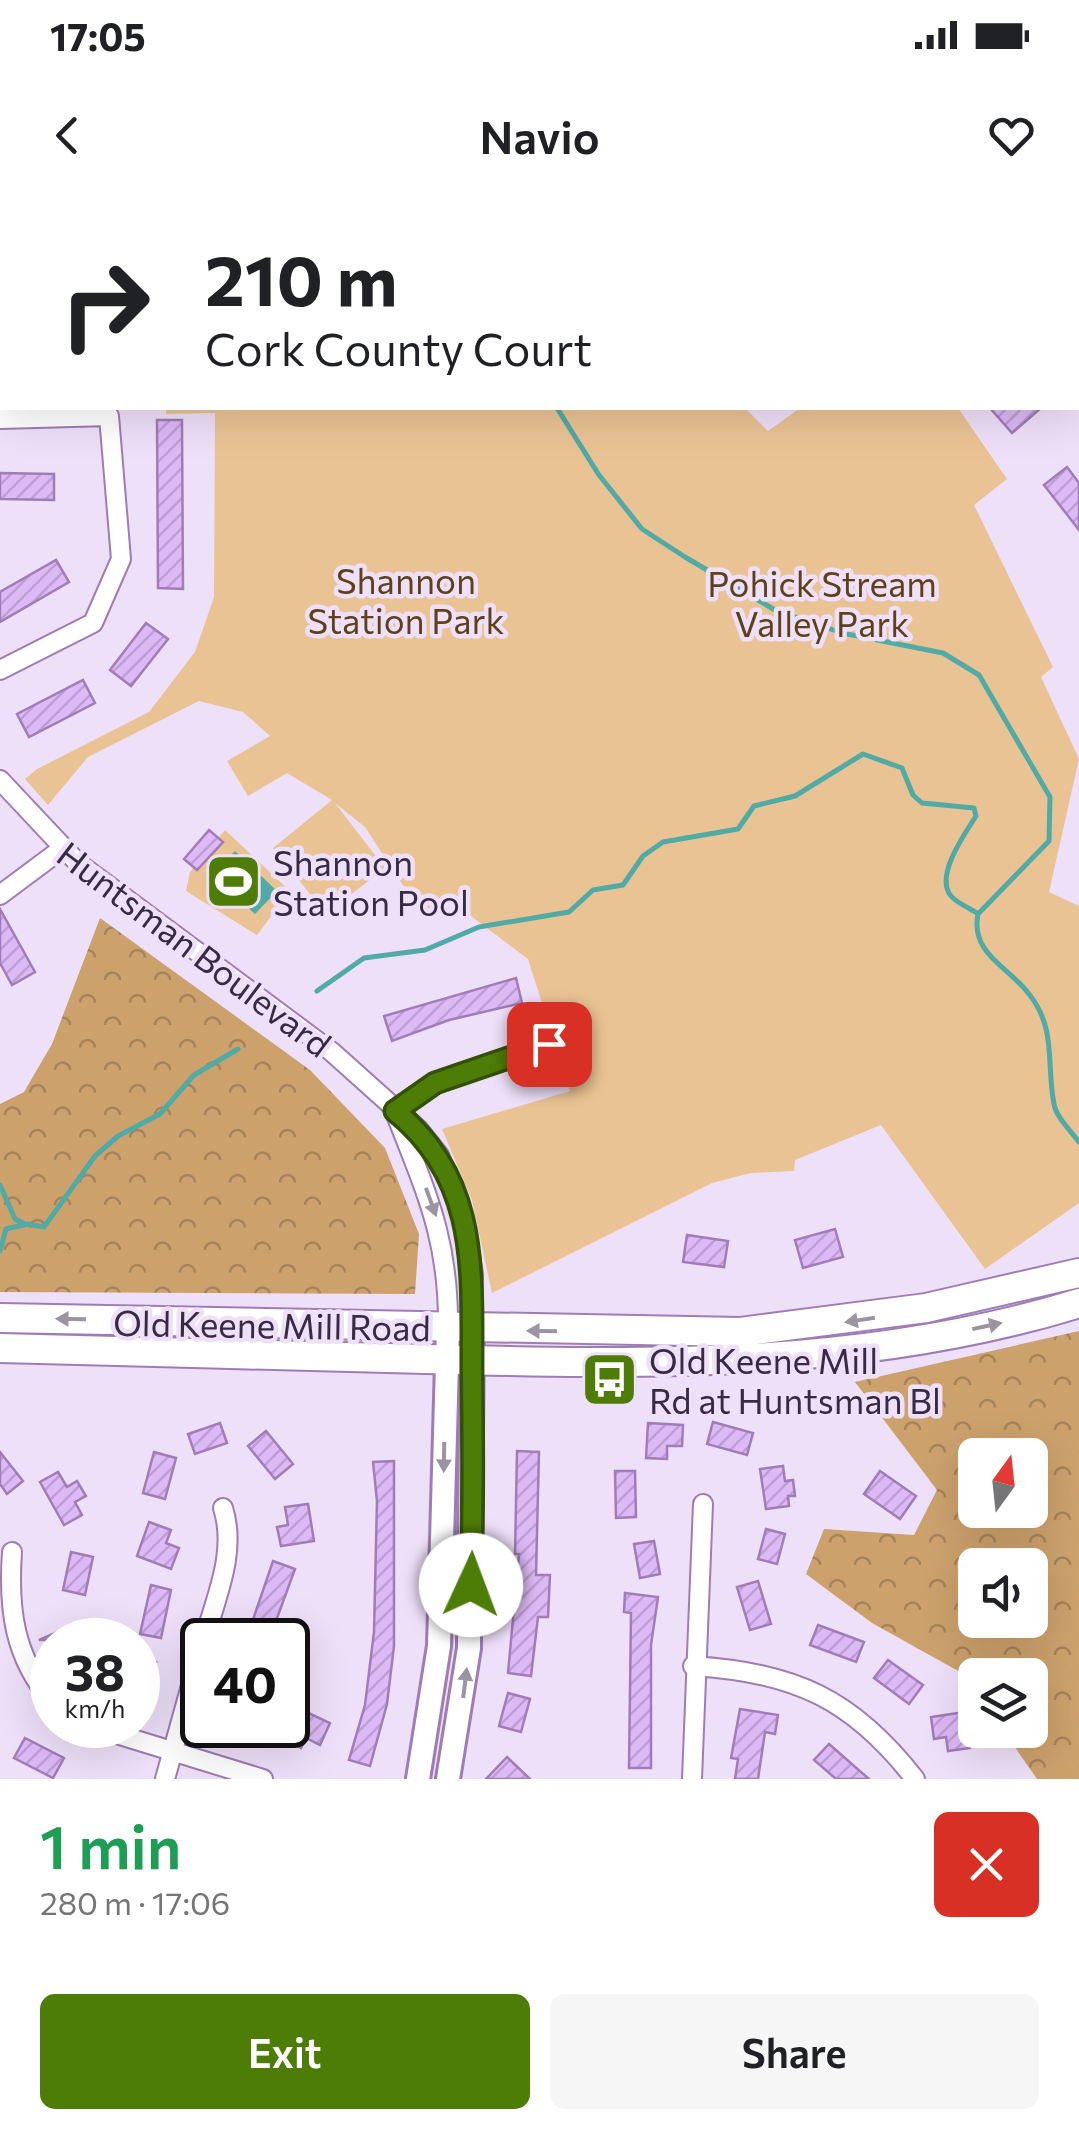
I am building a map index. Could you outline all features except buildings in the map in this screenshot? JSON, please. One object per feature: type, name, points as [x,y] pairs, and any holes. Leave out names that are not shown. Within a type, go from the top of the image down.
[{"type":"main road","name":"Old Keene Mill Road","points":[[0,1318],[675,1334],[797,1328],[926,1308],[1079,1272]]},
{"type":"main road","name":"Old Keene Mill Road","points":[[0,1348],[710,1362],[835,1353],[986,1327],[1079,1303]]},
{"type":"street","points":[[0,418],[110,416],[120,559],[92,623],[0,670]]},
{"type":"street","name":"Huntsman Boulevard","points":[[0,780],[62,848],[332,1052],[395,1111],[440,1228],[460,1329],[469,1648],[448,1779]]},
{"type":"street","points":[[0,894],[62,848]]},
{"type":"street","points":[[395,1111],[435,1083],[549,1044]]},
{"type":"street","name":"Huntsman Boulevard","points":[[418,1779],[439,1646],[460,1360]]},
{"type":"street","points":[[692,1779],[693,1666],[702,1504]]},
{"type":"street","points":[[210,1618],[228,1551],[229,1528],[222,1508]]},
{"type":"street","points":[[12,1552],[14,1630],[30,1669]]},
{"type":"street","points":[[693,1666],[771,1676],[821,1694],[868,1726],[915,1779]]},
{"type":"street","points":[[165,1779],[180,1725]]},
{"type":"street","points":[[154,1748],[264,1779]]},
{"type":"green space","points":[[166,410],[747,410],[768,431],[797,410],[959,410],[1007,479],[974,505],[1053,667],[1041,677],[1079,759],[1049,892],[1079,906],[1079,1203],[985,1269],[881,1125],[795,1160],[794,1171],[751,1173],[712,1183],[492,1293],[472,1200],[442,1129],[570,1091],[528,959],[447,898],[421,913],[365,827],[335,803],[385,868],[326,914],[273,848],[332,800],[287,773],[248,796],[227,761],[270,736],[243,712],[199,701],[88,757],[48,805],[25,779],[37,769],[149,712],[195,652],[214,597],[215,413],[166,414]]},
{"type":"green space","name":"Shannon Station Pool","points":[[225,830],[290,891],[257,935],[186,891],[190,872]]},
{"type":"green space","points":[[100,918],[310,1070],[385,1148],[419,1234],[415,1294],[0,1292],[0,1104],[24,1092],[52,1044]]},
{"type":"green space","points":[[1079,1331],[1079,1779],[1037,1779],[1015,1748],[1048,1748],[1048,1658],[958,1658],[958,1671],[872,1623],[806,1574],[824,1529],[914,1535],[937,1490],[855,1382]]},
{"type":"water","points":[[235,851],[277,891],[255,914],[212,874]]},
{"type":"waterway","points":[[558,410],[599,475],[642,529],[685,557],[775,610],[842,633],[943,653],[979,675],[1050,797],[1049,841],[978,914],[977,928],[985,950],[1021,984],[1038,1007],[1047,1034],[1055,1109],[1079,1142]]},
{"type":"waterway","points":[[317,991],[364,958],[425,950],[479,927],[569,912],[593,890],[623,885],[643,856],[663,842],[738,829],[754,806],[795,796],[863,754],[902,768],[913,795],[922,803],[974,808],[976,816],[953,854],[946,877],[951,896],[977,913]]},
{"type":"waterway","points":[[0,1251],[6,1229],[27,1224],[44,1227],[95,1156],[118,1136],[160,1114],[194,1075],[238,1049]]},
{"type":"waterway","points":[[0,1185],[15,1219],[23,1223]]},
{"type":"place","name":"Shannon Station Pool","points":[[234,881]]},
{"type":"place","name":"Old Keene Mill Rd at Huntsman Bl","points":[[610,1379]]},
{"type":"route","points":[[471,1585],[470,1248],[464,1221],[438,1155],[419,1130],[395,1111],[435,1083],[549,1044]]},
{"type":"park label","name":"Shannon Station Park","points":[[406,599]]},
{"type":"park label","name":"Pohick Stream Valley Park","points":[[822,602]]}]
